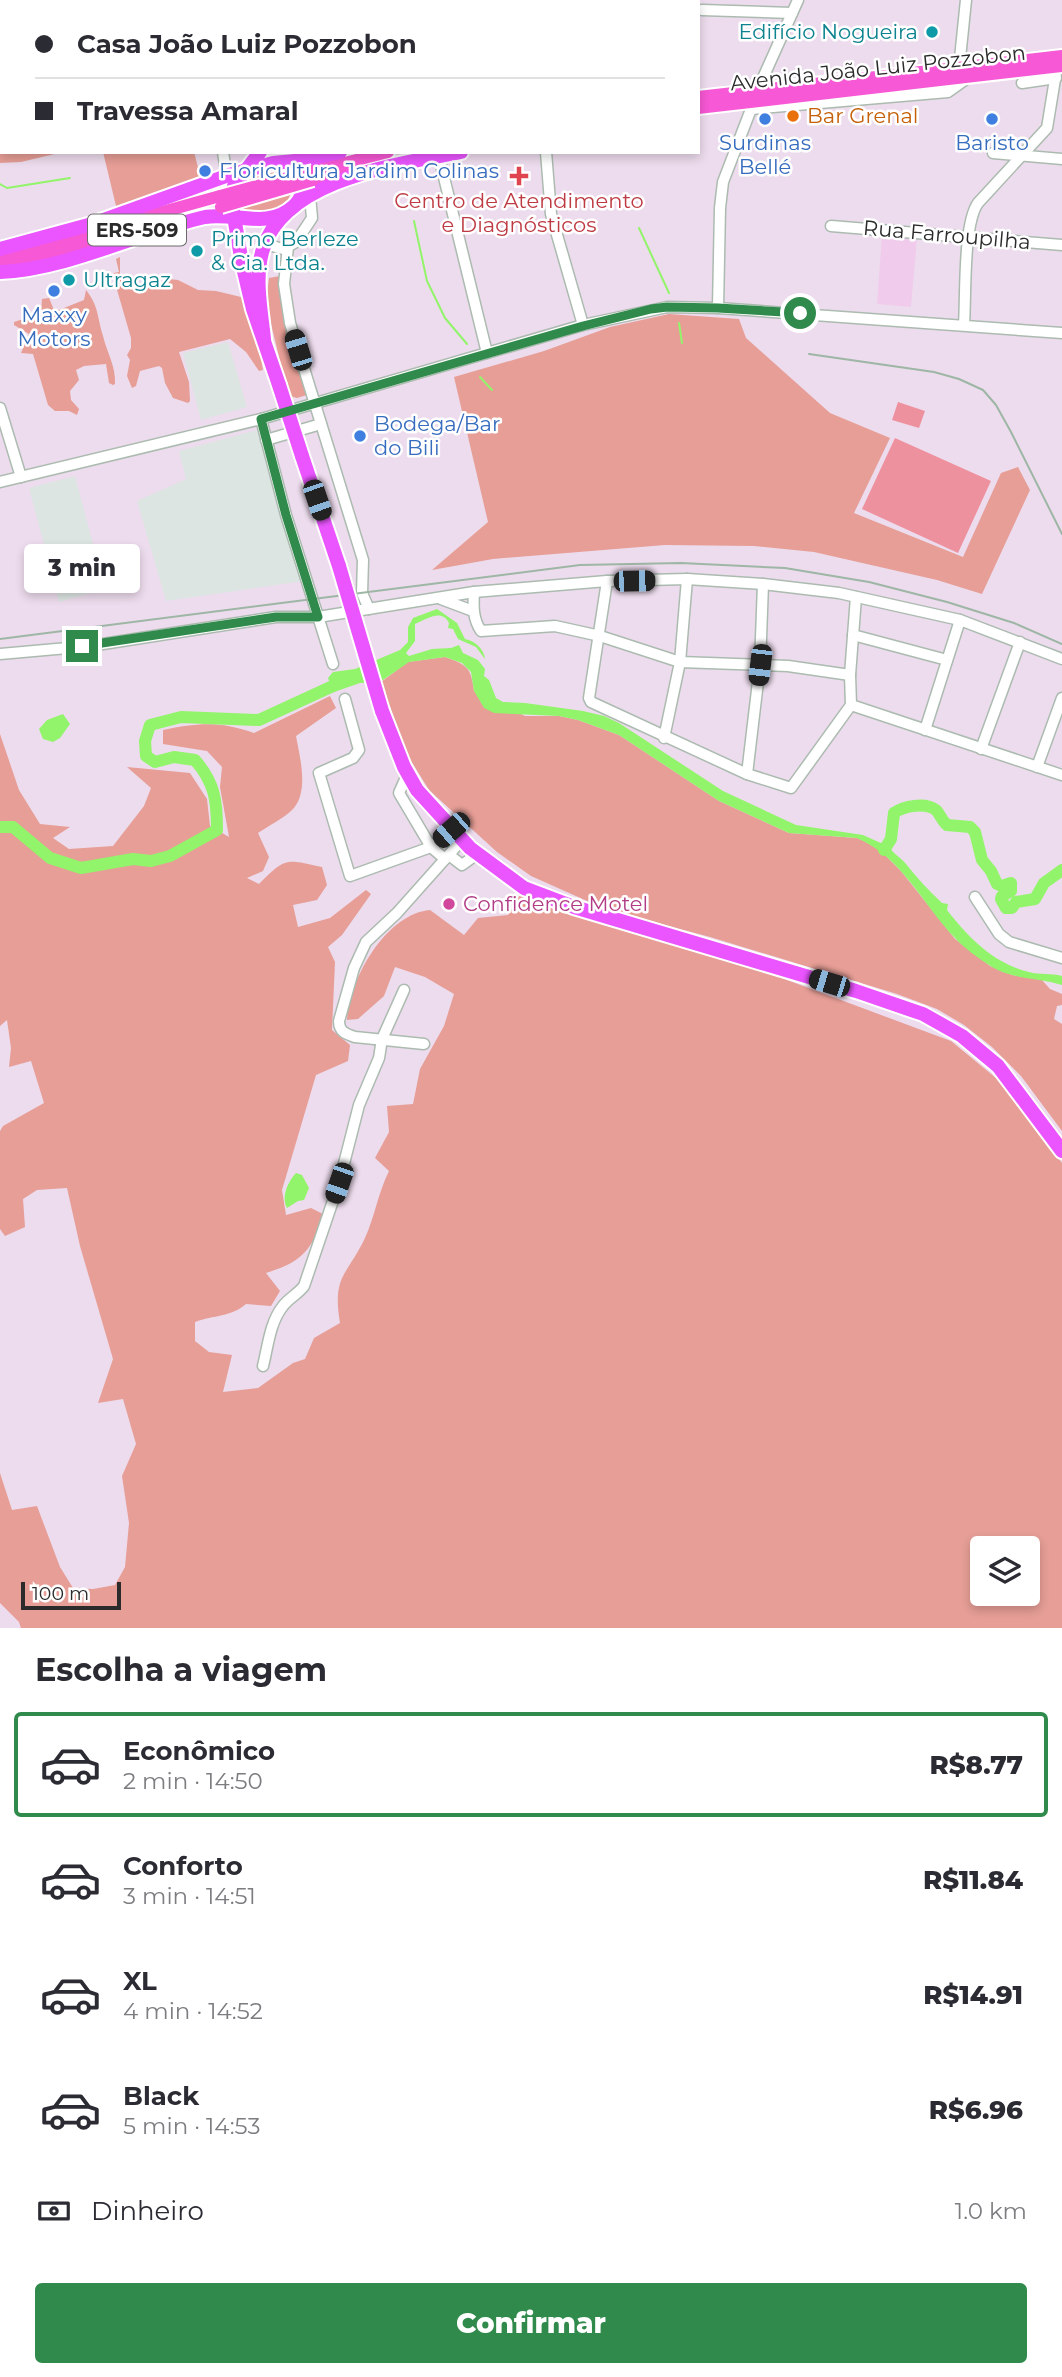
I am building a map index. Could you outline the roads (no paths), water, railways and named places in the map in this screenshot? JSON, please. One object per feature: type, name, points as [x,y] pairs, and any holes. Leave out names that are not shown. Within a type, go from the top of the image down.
[{"type":"highway","points":[[258,154],[234,186],[232,195],[242,263],[253,309],[338,566],[382,710],[407,775],[416,790],[477,854],[524,888],[574,907],[856,991],[923,1014],[962,1036],[998,1066],[1062,1151]]},
{"type":"highway","points":[[244,172],[273,163],[323,154]]},
{"type":"highway","points":[[234,217],[262,220],[283,214],[334,182],[438,154]]},
{"type":"highway","points":[[264,339],[259,283],[261,258],[272,229],[304,191],[300,157]]},
{"type":"highway","name":"ERS-509","points":[[0,249],[92,224],[244,172]]},
{"type":"highway","name":"ERS-509","points":[[0,270],[15,271],[65,260],[205,217],[234,217]]},
{"type":"main road","name":"Avenida João Luiz Pozzobon","points":[[700,108],[964,72],[1059,67]]},
{"type":"main road","name":"Avenida João Luiz Pozzobon","points":[[700,97],[755,100]]},
{"type":"main road","points":[[221,202],[381,154]]},
{"type":"main road","points":[[313,175],[438,154]]},
{"type":"main road","name":"ERS-509","points":[[0,257],[221,202]]},
{"type":"main road","name":"ERS-509","points":[[0,270],[221,202]]},
{"type":"street","points":[[718,308],[723,183],[798,0]]},
{"type":"street","points":[[755,100],[948,93],[964,72],[966,0]]},
{"type":"street","points":[[702,10],[792,13]]},
{"type":"street","points":[[1021,83],[1059,67]]},
{"type":"street","points":[[964,324],[969,237],[975,207],[1046,128],[1059,67]]},
{"type":"street","points":[[993,153],[1062,159]]},
{"type":"street","points":[[223,154],[225,165]]},
{"type":"street","points":[[438,154],[487,353]]},
{"type":"street","points":[[546,154],[551,214],[583,326]]},
{"type":"street","points":[[265,244],[278,249],[296,242],[312,218],[310,196]]},
{"type":"street","name":"Rua Farroupilha","points":[[831,226],[1062,245]]},
{"type":"street","points":[[288,247],[284,285],[290,323],[363,560],[362,593],[369,609]]},
{"type":"street","points":[[0,482],[261,419],[583,326],[667,307],[964,324],[1062,333]]},
{"type":"street","points":[[0,408],[21,477]]},
{"type":"street","points":[[261,419],[286,515],[333,664]]},
{"type":"street","points":[[266,440],[321,424]]},
{"type":"street","points":[[0,654],[90,646],[276,617],[318,617],[474,592],[607,581],[687,579],[763,584],[856,597],[960,620],[1062,659]]},
{"type":"street","points":[[664,738],[680,662],[687,579]]},
{"type":"street","points":[[607,581],[589,698],[591,702],[747,774],[791,788],[850,705],[856,597]]},
{"type":"street","points":[[747,774],[760,665],[763,584]]},
{"type":"street","points":[[474,592],[473,611],[481,631],[555,626],[600,636],[680,662],[760,665],[850,675]]},
{"type":"street","points":[[438,598],[473,611]]},
{"type":"street","points":[[925,730],[960,620]]},
{"type":"street","points":[[853,635],[947,660]]},
{"type":"street","points":[[981,749],[1020,642]]},
{"type":"street","points":[[1037,767],[1062,698]]},
{"type":"street","points":[[345,699],[359,750],[354,758],[319,773],[350,876],[457,835]]},
{"type":"street","points":[[850,705],[1062,775]]},
{"type":"street","points":[[407,775],[399,793],[431,847],[462,865],[477,854]]},
{"type":"street","points":[[424,1044],[345,1034],[339,1027],[354,968],[366,942],[397,913],[447,857],[457,835]]},
{"type":"street","points":[[975,897],[999,934],[1009,942],[1062,958]]},
{"type":"street","points":[[264,1366],[276,1317],[285,1303],[304,1286],[339,1183],[359,1105],[379,1058],[382,1040],[404,990]]},
{"type":"waterway","points":[[0,184],[7,188],[70,178]]},
{"type":"waterway","points":[[414,221],[427,281],[445,318],[467,344]]},
{"type":"waterway","points":[[639,228],[669,293]]},
{"type":"waterway","points":[[679,323],[682,343]]},
{"type":"waterway","points":[[480,377],[492,390]]},
{"type":"waterway","points":[[0,827],[13,827],[50,858],[81,868],[133,859],[151,861],[170,856],[217,830],[215,801],[211,785],[195,760],[174,757],[155,762],[146,756],[145,741],[150,725],[181,717],[259,720],[346,680]]},
{"type":"waterway","points":[[884,850],[891,839],[894,813],[903,808],[926,806],[936,810],[947,825],[970,827],[975,832],[982,860],[997,884],[1002,886],[1011,883],[1011,891],[1001,899],[1006,908],[1012,908],[1016,902],[1035,899],[1044,883],[1062,870]]},
{"type":"waterway","points":[[1058,872],[1062,867]]},
{"type":"railway","points":[[809,354],[934,372],[983,390],[996,405],[1011,432],[1062,534]]},
{"type":"railway","points":[[0,639],[580,565],[681,563],[785,568],[869,582],[1014,623],[1062,644]]},
{"type":"place","name":"Edifício Nogueira","points":[[932,32]]},
{"type":"place","name":"Bar Grenal","points":[[793,116]]},
{"type":"place","name":"Surdinas Bellé","points":[[765,119]]},
{"type":"place","name":"Baristo","points":[[992,119]]},
{"type":"place","name":"Floricultura Jardim Colinas","points":[[205,171]]},
{"type":"place","name":"Centro de Atendimento e Diagnósticos","points":[[519,176]]},
{"type":"place","name":"Primo Berleze & Cia. Ltda.","points":[[197,251]]},
{"type":"place","name":"Ultragaz","points":[[69,280]]},
{"type":"place","name":"Maxxy Motors","points":[[54,291]]},
{"type":"place","name":"Bodega/Bar do Bili","points":[[360,436]]},
{"type":"place","name":"Confidence Motel","points":[[449,904]]}]
